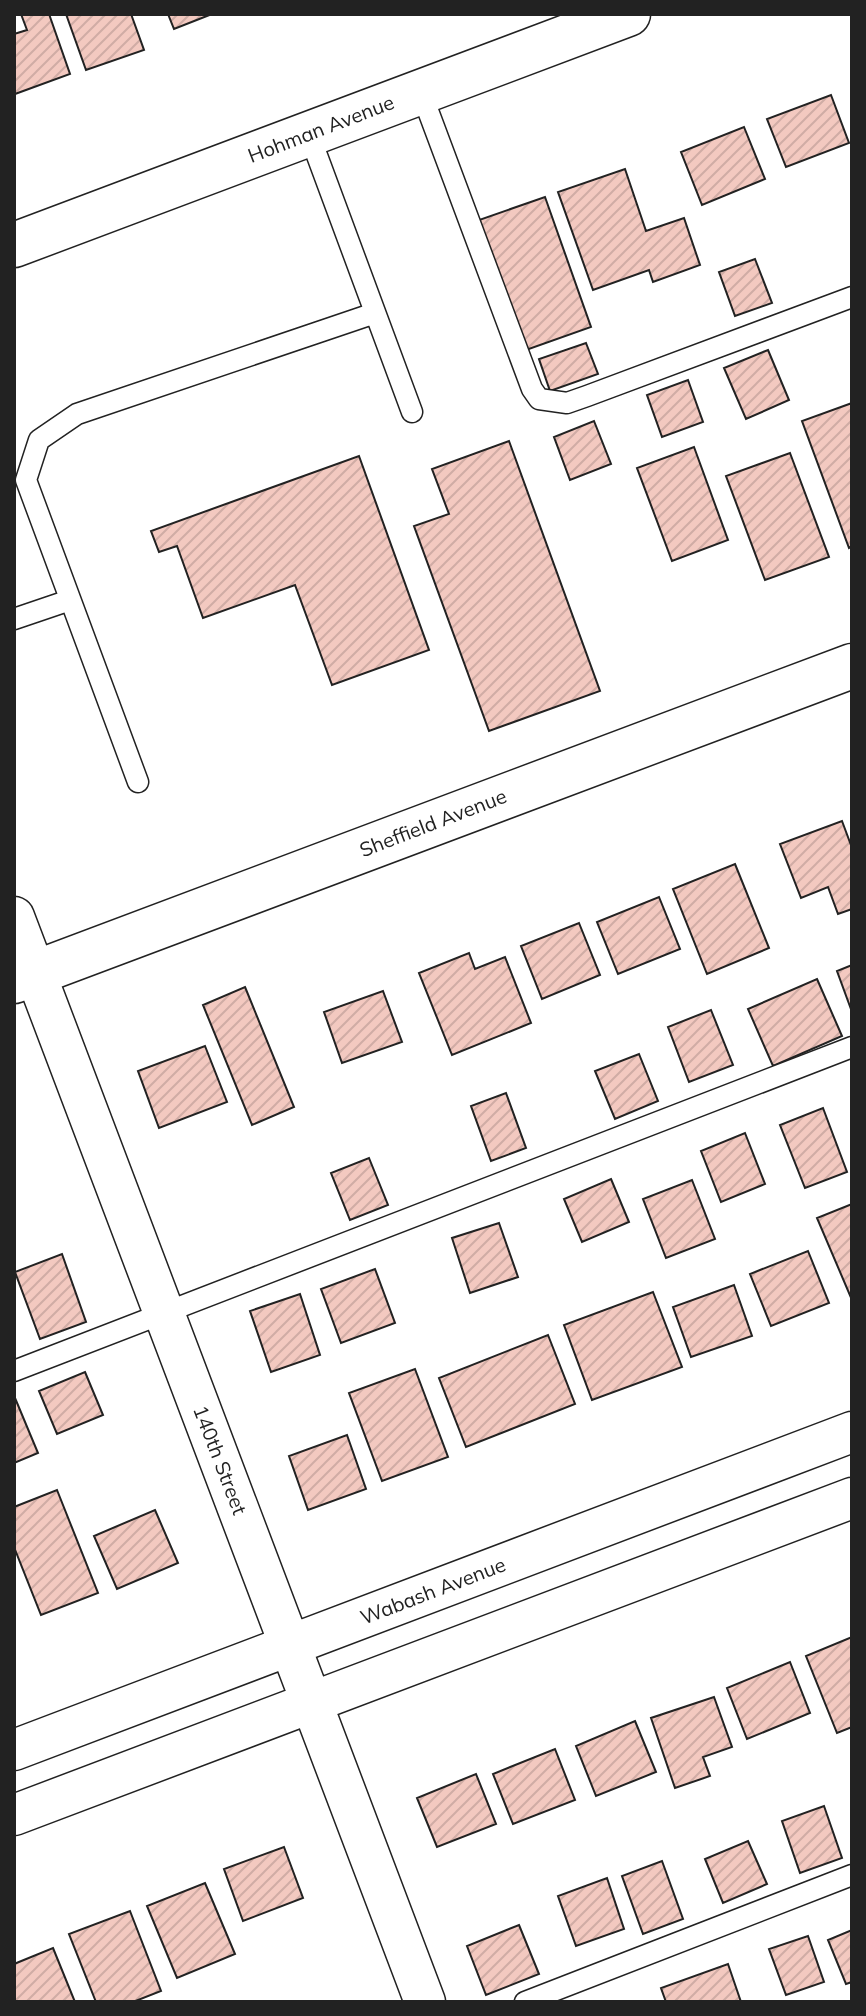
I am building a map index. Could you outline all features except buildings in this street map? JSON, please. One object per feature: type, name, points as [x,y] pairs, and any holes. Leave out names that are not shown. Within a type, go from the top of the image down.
[{"type":"street","name":"Hohman Avenue","points":[[14,245],[628,14]]},
{"type":"street","name":"Sheffield Avenue","points":[[24,977],[852,666]]},
{"type":"street","name":"140th Street","points":[[14,917],[24,977],[164,1313],[425,2002]]},
{"type":"street","name":"Wabash Avenue","points":[[14,1750],[852,1432]]},
{"type":"street","points":[[14,1815],[852,1498]]},
{"type":"lane","points":[[421,92],[532,389],[539,399],[567,403],[852,297]]},
{"type":"lane","points":[[309,134],[412,412]]},
{"type":"lane","points":[[138,782],[26,480],[39,440],[77,414],[375,313]]},
{"type":"lane","points":[[14,619],[70,600]]},
{"type":"lane","points":[[14,1371],[852,1047]]},
{"type":"lane","points":[[525,2002],[852,1875]]}]
